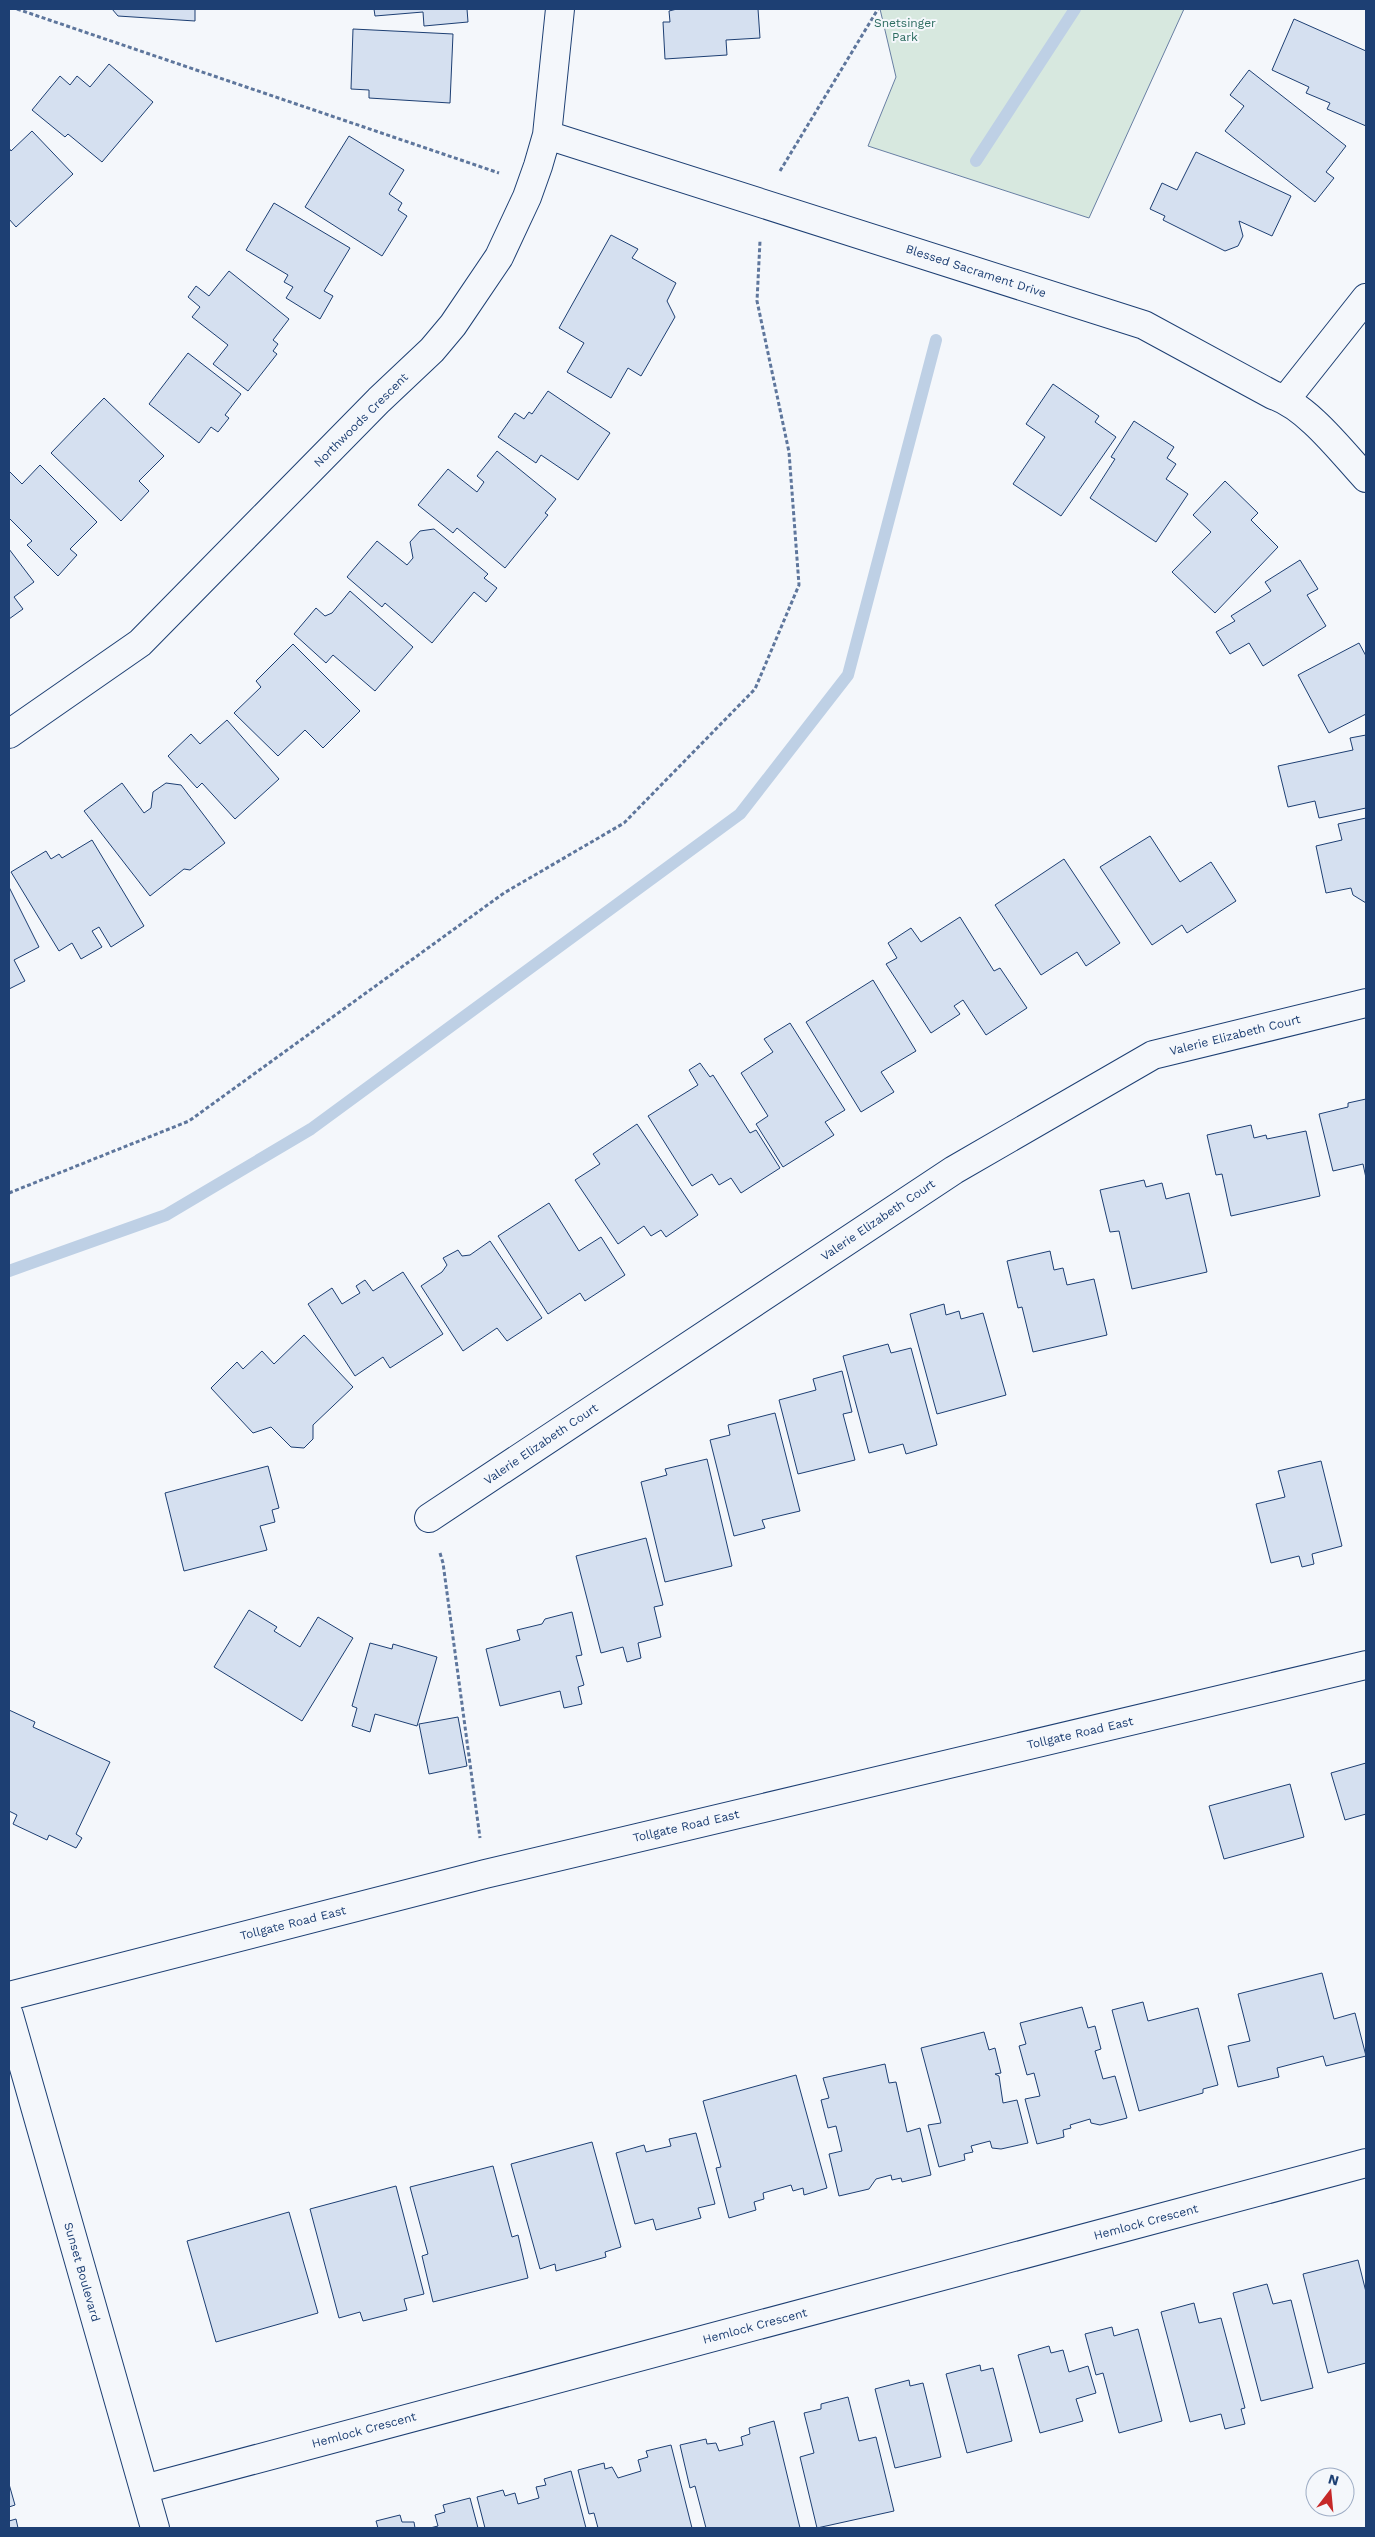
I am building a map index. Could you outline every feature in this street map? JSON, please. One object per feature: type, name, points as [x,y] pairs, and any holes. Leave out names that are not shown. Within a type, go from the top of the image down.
[{"type":"street","name":"Northwoods Crescent","points":[[9,734],[140,643],[379,400],[432,350],[486,278],[514,227],[532,184],[547,135],[560,9]]},
{"type":"street","name":"Blessed Sacrament Drive","points":[[547,135],[1144,325],[1273,395],[1286,399],[1328,436],[1366,478]]},
{"type":"street","points":[[1286,399],[1366,298]]},
{"type":"street","name":"Valerie Elizabeth Court","points":[[429,1518],[954,1170],[1153,1055],[1366,1003]]},
{"type":"street","name":"Tollgate Road East","points":[[9,1996],[485,1874],[1366,1665]]},
{"type":"street","name":"Sunset Boulevard","points":[[9,2015],[156,2528]]},
{"type":"street","name":"Hemlock Crescent","points":[[144,2489],[1366,2164]]},
{"type":"path","points":[[17,9],[532,184]]},
{"type":"path","points":[[9,1193],[189,1121],[504,893],[624,822],[755,690],[799,585],[789,452],[757,301],[761,226],[782,164],[878,9]]},
{"type":"path","points":[[429,1518],[443,1563],[485,1874]]},
{"type":"green space","name":"Snetsinger Park","points":[[880,9],[1184,9],[1089,218],[868,146],[896,77]]},
{"type":"building","points":[[112,9],[195,9],[195,21],[118,16]]},
{"type":"building","points":[[374,9],[467,9],[468,22],[424,26],[423,12],[375,16]]},
{"type":"building","points":[[677,9],[758,9],[760,38],[726,40],[727,55],[665,59],[663,22],[670,22],[669,11]]},
{"type":"building","points":[[1294,19],[1366,51],[1366,126],[1327,109],[1330,103],[1306,93],[1309,87],[1272,70]]},
{"type":"building","points":[[353,29],[453,34],[450,103],[369,98],[369,90],[351,89]]},
{"type":"building","points":[[109,64],[153,102],[102,162],[68,134],[65,137],[32,110],[60,76],[70,85],[77,76],[90,87]]},
{"type":"building","points":[[1249,70],[1346,146],[1326,172],[1334,178],[1315,202],[1225,131],[1244,106],[1230,95]]},
{"type":"building","points":[[32,131],[73,174],[16,227],[9,219],[9,148],[11,151]]},
{"type":"building","points":[[349,136],[404,170],[389,194],[402,203],[398,210],[407,216],[382,256],[305,207]]},
{"type":"building","points":[[1196,152],[1291,196],[1272,236],[1239,221],[1243,236],[1238,246],[1225,251],[1163,220],[1165,216],[1150,209],[1162,183],[1177,190]]},
{"type":"building","points":[[274,203],[350,248],[324,291],[333,296],[320,319],[286,298],[293,287],[284,282],[288,275],[246,250]]},
{"type":"building","points":[[611,235],[638,249],[632,258],[676,283],[667,301],[675,317],[641,376],[628,368],[611,398],[567,372],[584,343],[559,328]]},
{"type":"building","points":[[229,271],[289,319],[273,340],[278,344],[273,351],[277,354],[248,391],[213,364],[228,345],[192,317],[200,307],[188,297],[196,286],[209,296]]},
{"type":"building","points":[[188,353],[241,394],[225,415],[229,418],[218,432],[211,427],[199,443],[149,404]]},
{"type":"building","points":[[1053,384],[1099,416],[1095,422],[1116,437],[1061,516],[1013,484],[1045,437],[1026,424]]},
{"type":"building","points":[[548,391],[610,433],[578,480],[541,455],[536,463],[498,437],[515,413],[524,419],[529,412],[532,414]]},
{"type":"building","points":[[104,398],[164,456],[139,481],[149,491],[121,521],[51,453]]},
{"type":"building","points":[[1134,421],[1174,447],[1167,458],[1176,464],[1166,479],[1188,494],[1156,542],[1090,498],[1115,459],[1111,457]]},
{"type":"building","points":[[497,451],[556,499],[545,513],[548,515],[505,568],[457,528],[453,533],[418,505],[448,469],[477,492],[484,482],[477,476]]},
{"type":"building","points":[[40,465],[97,522],[70,549],[77,555],[58,576],[27,545],[32,541],[9,518],[9,471],[22,484]]},
{"type":"building","points":[[1225,481],[1258,513],[1251,520],[1278,547],[1215,613],[1172,572],[1211,532],[1193,515]]},
{"type":"building","points":[[434,529],[488,574],[484,578],[497,588],[486,602],[474,592],[432,643],[385,603],[382,607],[347,577],[377,541],[407,565],[413,558],[410,542],[420,531]]},
{"type":"building","points":[[9,549],[34,582],[14,597],[23,609],[9,619]]},
{"type":"building","points":[[1300,560],[1318,589],[1307,595],[1326,626],[1263,666],[1249,643],[1230,654],[1216,632],[1235,621],[1231,616],[1271,591],[1265,582]]},
{"type":"building","points":[[350,591],[413,647],[375,691],[333,655],[326,663],[294,634],[316,608],[325,616],[332,613]]},
{"type":"building","points":[[1359,643],[1366,656],[1366,714],[1329,733],[1298,675]]},
{"type":"building","points":[[293,644],[360,711],[323,748],[305,730],[278,756],[234,713],[261,687],[256,681]]},
{"type":"building","points":[[227,720],[279,779],[235,819],[202,783],[197,788],[168,756],[191,734],[200,744]]},
{"type":"building","points":[[1366,735],[1366,808],[1319,818],[1315,801],[1288,807],[1278,766],[1353,750],[1350,738]]},
{"type":"building","points":[[122,783],[144,813],[151,808],[153,792],[166,783],[181,785],[225,843],[190,870],[184,869],[150,896],[84,811]]},
{"type":"building","points":[[1366,818],[1366,903],[1353,895],[1351,888],[1326,893],[1316,846],[1342,840],[1338,824]]},
{"type":"building","points":[[1150,836],[1180,882],[1211,862],[1236,901],[1187,933],[1182,925],[1152,945],[1100,867]]},
{"type":"building","points":[[92,840],[144,926],[111,947],[99,927],[92,931],[102,947],[81,959],[72,943],[59,951],[11,872],[46,851],[51,859],[59,854],[62,858]]},
{"type":"building","points":[[1064,859],[1120,943],[1086,966],[1077,952],[1041,975],[995,905]]},
{"type":"building","points":[[9,887],[39,947],[14,960],[25,981],[9,989]]},
{"type":"building","points":[[960,917],[994,971],[1000,968],[1027,1008],[986,1035],[963,1000],[954,1006],[960,1014],[931,1033],[886,964],[897,958],[888,943],[911,928],[921,942]]},
{"type":"building","points":[[873,980],[916,1051],[881,1072],[894,1092],[861,1112],[806,1022]]},
{"type":"building","points":[[790,1023],[845,1110],[825,1122],[834,1135],[783,1167],[756,1124],[768,1116],[741,1073],[773,1052],[764,1039]]},
{"type":"building","points":[[700,1063],[710,1077],[713,1075],[750,1133],[756,1130],[780,1168],[741,1193],[731,1178],[719,1185],[712,1174],[692,1186],[648,1116],[698,1085],[689,1070]]},
{"type":"building","points":[[1366,1099],[1366,1178],[1363,1164],[1333,1171],[1319,1114],[1348,1107],[1348,1103]]},
{"type":"building","points":[[637,1124],[698,1215],[666,1237],[661,1230],[651,1236],[644,1226],[618,1244],[575,1180],[600,1164],[593,1154]]},
{"type":"building","points":[[1251,1125],[1254,1138],[1266,1135],[1267,1139],[1306,1131],[1320,1196],[1231,1216],[1222,1174],[1216,1175],[1207,1135]]},
{"type":"building","points":[[1144,1180],[1146,1187],[1162,1183],[1166,1199],[1189,1193],[1207,1272],[1132,1289],[1119,1231],[1110,1232],[1100,1190]]},
{"type":"building","points":[[549,1203],[579,1251],[601,1237],[625,1275],[585,1301],[580,1293],[548,1314],[498,1236]]},
{"type":"building","points":[[490,1241],[542,1318],[507,1341],[497,1328],[463,1351],[421,1286],[442,1272],[447,1265],[443,1258],[458,1250],[462,1256],[470,1255]]},
{"type":"building","points":[[1050,1251],[1054,1270],[1063,1268],[1067,1285],[1094,1279],[1107,1335],[1033,1352],[1022,1307],[1018,1308],[1007,1261]]},
{"type":"building","points":[[403,1272],[443,1334],[390,1368],[383,1357],[355,1376],[308,1304],[332,1288],[342,1304],[360,1293],[356,1286],[365,1280],[373,1291]]},
{"type":"building","points":[[944,1304],[946,1315],[959,1311],[961,1319],[983,1313],[1006,1395],[937,1414],[910,1314]]},
{"type":"building","points":[[304,1335],[353,1387],[313,1425],[313,1439],[304,1448],[291,1447],[271,1427],[253,1433],[211,1388],[237,1362],[243,1369],[262,1351],[274,1364]]},
{"type":"building","points":[[888,1344],[891,1353],[911,1348],[937,1445],[906,1454],[903,1444],[869,1453],[843,1356]]},
{"type":"building","points":[[842,1371],[852,1412],[843,1414],[855,1460],[798,1474],[779,1400],[816,1390],[813,1379]]},
{"type":"building","points":[[775,1413],[800,1511],[762,1520],[765,1528],[734,1536],[710,1440],[730,1435],[728,1425]]},
{"type":"building","points":[[707,1459],[732,1566],[665,1582],[641,1482],[667,1475],[665,1469]]},
{"type":"building","points":[[1321,1461],[1342,1546],[1312,1554],[1314,1564],[1302,1567],[1299,1556],[1271,1563],[1256,1504],[1285,1497],[1278,1471]]},
{"type":"building","points":[[268,1466],[279,1508],[272,1510],[275,1522],[260,1526],[267,1550],[184,1571],[165,1493]]},
{"type":"building","points":[[646,1538],[663,1605],[654,1607],[661,1637],[638,1643],[641,1658],[627,1662],[623,1647],[601,1653],[576,1556]]},
{"type":"building","points":[[249,1610],[277,1627],[274,1631],[300,1647],[318,1617],[353,1638],[302,1721],[214,1667]]},
{"type":"building","points":[[572,1612],[582,1655],[576,1656],[584,1685],[578,1687],[582,1704],[564,1708],[560,1691],[500,1706],[486,1649],[520,1640],[517,1630],[542,1624],[545,1619]]},
{"type":"building","points":[[370,1643],[392,1649],[393,1644],[437,1657],[417,1726],[375,1714],[370,1732],[352,1726],[357,1708],[352,1706]]},
{"type":"building","points":[[9,1710],[35,1722],[33,1727],[110,1762],[76,1834],[82,1838],[76,1848],[49,1835],[47,1840],[13,1824],[17,1815],[9,1811]]},
{"type":"building","points":[[458,1717],[467,1766],[429,1774],[419,1724]]},
{"type":"building","points":[[1366,1763],[1366,1814],[1345,1820],[1331,1773]]},
{"type":"building","points":[[1290,1784],[1304,1837],[1224,1859],[1209,1806]]},
{"type":"building","points":[[1322,1973],[1334,2019],[1355,2013],[1366,2056],[1326,2066],[1323,2056],[1277,2068],[1279,2077],[1238,2087],[1228,2046],[1250,2041],[1238,1994]]},
{"type":"building","points":[[1143,2002],[1148,2021],[1198,2008],[1218,2085],[1203,2089],[1203,2093],[1139,2111],[1112,2010]]},
{"type":"building","points":[[1082,2007],[1088,2028],[1095,2026],[1101,2049],[1095,2051],[1103,2079],[1115,2076],[1127,2118],[1100,2125],[1091,2123],[1090,2119],[1070,2125],[1071,2128],[1063,2130],[1064,2137],[1037,2144],[1025,2099],[1040,2096],[1034,2073],[1027,2075],[1019,2046],[1026,2044],[1020,2023]]},
{"type":"building","points":[[984,2032],[989,2050],[995,2048],[1001,2073],[995,2074],[999,2076],[1003,2103],[1017,2100],[1028,2143],[1001,2149],[992,2148],[990,2141],[971,2146],[973,2152],[964,2154],[965,2160],[939,2167],[928,2125],[941,2123],[921,2048]]},
{"type":"building","points":[[885,2064],[889,2083],[896,2082],[907,2132],[920,2128],[931,2175],[902,2182],[901,2178],[892,2180],[891,2175],[876,2179],[869,2189],[839,2196],[829,2154],[842,2151],[836,2126],[828,2128],[821,2100],[829,2098],[823,2078]]},
{"type":"building","points":[[796,2075],[827,2188],[804,2195],[803,2188],[793,2191],[791,2185],[763,2193],[764,2199],[754,2202],[756,2210],[729,2218],[716,2168],[721,2167],[703,2101]]},
{"type":"building","points":[[696,2133],[715,2204],[698,2208],[701,2218],[656,2230],[653,2219],[635,2224],[616,2153],[644,2145],[646,2152],[671,2146],[669,2139]]},
{"type":"building","points":[[592,2142],[621,2247],[605,2252],[606,2257],[556,2271],[555,2264],[540,2269],[511,2164]]},
{"type":"building","points":[[493,2166],[512,2237],[518,2235],[528,2278],[433,2302],[422,2256],[428,2254],[410,2187]]},
{"type":"building","points":[[396,2186],[424,2294],[404,2299],[407,2310],[363,2321],[360,2312],[339,2318],[310,2209]]},
{"type":"building","points":[[289,2212],[318,2313],[216,2342],[187,2241]]},
{"type":"building","points":[[1358,2260],[1366,2292],[1366,2363],[1328,2373],[1303,2274]]},
{"type":"building","points":[[1267,2284],[1273,2304],[1291,2300],[1313,2388],[1261,2401],[1233,2293]]},
{"type":"building","points":[[1194,2303],[1199,2323],[1221,2318],[1245,2408],[1241,2409],[1245,2424],[1225,2429],[1221,2414],[1190,2422],[1161,2312]]},
{"type":"building","points":[[1112,2327],[1114,2336],[1138,2329],[1162,2421],[1119,2433],[1103,2373],[1096,2375],[1085,2334]]},
{"type":"building","points":[[1049,2346],[1051,2353],[1063,2350],[1069,2372],[1088,2366],[1096,2393],[1076,2399],[1083,2421],[1040,2433],[1018,2355]]},
{"type":"building","points":[[980,2365],[981,2371],[993,2368],[1012,2441],[967,2453],[946,2374]]},
{"type":"building","points":[[909,2380],[910,2386],[923,2383],[941,2457],[895,2468],[875,2389]]},
{"type":"building","points":[[848,2397],[859,2441],[876,2437],[894,2511],[817,2528],[800,2457],[814,2453],[804,2413],[821,2409],[821,2404]]},
{"type":"building","points":[[774,2421],[800,2528],[706,2528],[695,2486],[690,2488],[680,2445],[706,2439],[707,2444],[716,2443],[719,2451],[743,2445],[741,2437],[750,2434],[749,2428]]},
{"type":"building","points":[[671,2445],[692,2528],[598,2528],[594,2513],[589,2514],[578,2470],[604,2463],[605,2469],[612,2467],[618,2478],[641,2471],[638,2460],[648,2457],[646,2451]]},
{"type":"building","points":[[571,2471],[586,2528],[485,2528],[477,2497],[503,2490],[505,2496],[515,2493],[518,2504],[539,2498],[536,2487],[546,2485],[544,2479]]},
{"type":"building","points":[[9,2484],[15,2505],[9,2507]]},
{"type":"building","points":[[470,2498],[478,2528],[430,2528],[438,2526],[435,2515],[445,2512],[443,2505]]},
{"type":"building","points":[[400,2515],[402,2522],[414,2522],[415,2528],[378,2528],[376,2521]]},
{"type":"building","points":[[16,2519],[18,2528],[9,2528],[9,2521]]},
{"type":"waterway","points":[[976,161],[1075,9]]},
{"type":"waterway","points":[[9,1271],[166,1215],[311,1129],[740,814],[848,675],[936,340]]}]
